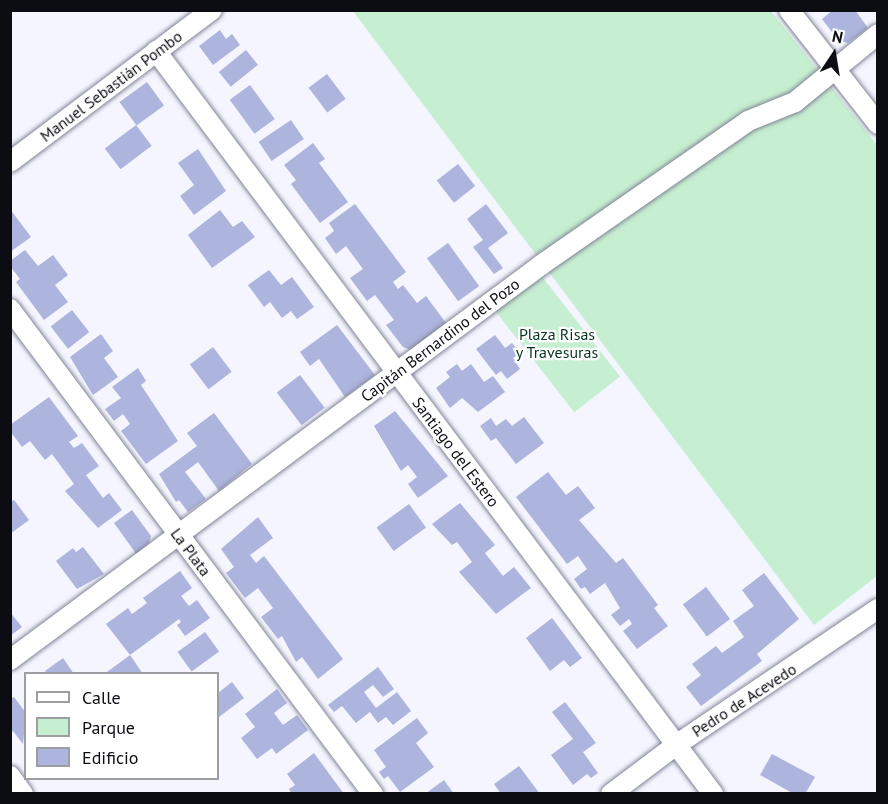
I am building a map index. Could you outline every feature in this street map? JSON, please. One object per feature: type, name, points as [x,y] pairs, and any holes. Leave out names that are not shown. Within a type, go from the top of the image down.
[{"type":"street","name":"Manuel Sebastián Pombo","points":[[10,162],[212,10]]},
{"type":"street","points":[[789,10],[878,124]]},
{"type":"street","name":"Capitán Bernardino del Pozo","points":[[10,660],[541,265],[748,121],[795,102],[834,66],[878,34]]},
{"type":"street","name":"Santiago del Estero","points":[[156,51],[713,794]]},
{"type":"street","name":"La Plata","points":[[10,309],[373,794]]},
{"type":"street","name":"Pedro de Acevedo","points":[[611,794],[676,745],[878,609]]},
{"type":"street","points":[[10,776],[23,794]]},
{"type":"green space","points":[[353,11],[771,11],[877,145],[877,576],[814,625]]},
{"type":"green space","name":"Plaza Risas y Travesuras","points":[[540,274],[620,376],[574,412],[494,310]]},
{"type":"building","points":[[833,10],[855,10],[868,28],[848,43],[838,40],[822,19]]},
{"type":"building","points":[[220,30],[226,39],[232,34],[240,45],[213,65],[199,46]]},
{"type":"building","points":[[246,50],[258,65],[231,87],[219,72]]},
{"type":"building","points":[[327,74],[346,99],[327,113],[309,88]]},
{"type":"building","points":[[147,82],[164,105],[137,125],[119,102]]},
{"type":"building","points":[[250,85],[275,119],[254,134],[230,100]]},
{"type":"building","points":[[291,120],[304,139],[272,161],[259,142]]},
{"type":"building","points":[[136,125],[152,146],[121,169],[105,148]]},
{"type":"building","points":[[313,143],[325,159],[319,163],[348,202],[320,223],[291,184],[296,180],[284,165]]},
{"type":"building","points":[[198,149],[226,191],[194,215],[180,196],[194,185],[178,163]]},
{"type":"building","points":[[458,164],[475,186],[454,203],[437,181]]},
{"type":"building","points":[[355,204],[406,272],[393,282],[398,289],[403,285],[417,303],[426,296],[446,323],[411,350],[403,347],[386,325],[394,320],[375,295],[367,301],[350,278],[363,269],[346,246],[336,254],[325,238],[334,231],[329,223]]},
{"type":"building","points":[[486,204],[508,233],[488,248],[503,268],[494,274],[473,247],[483,240],[467,219]]},
{"type":"building","points":[[10,209],[31,237],[10,252]]},
{"type":"building","points":[[220,210],[233,227],[242,221],[255,237],[212,268],[188,235]]},
{"type":"building","points":[[448,243],[479,286],[458,301],[427,258]]},
{"type":"building","points":[[25,250],[38,266],[53,255],[68,275],[55,285],[68,302],[44,320],[16,282],[20,279],[10,266],[10,261]]},
{"type":"building","points":[[269,270],[281,285],[292,277],[314,307],[297,319],[291,311],[282,318],[270,302],[264,307],[248,285]]},
{"type":"building","points":[[72,310],[89,332],[68,349],[51,327]]},
{"type":"building","points":[[337,325],[375,375],[345,397],[319,359],[310,366],[300,352]]},
{"type":"building","points":[[101,334],[113,351],[104,358],[118,377],[93,395],[70,357]]},
{"type":"building","points":[[495,335],[505,348],[512,343],[520,353],[513,358],[520,369],[507,379],[501,371],[496,375],[476,349]]},
{"type":"building","points":[[213,347],[232,372],[208,389],[190,364]]},
{"type":"building","points":[[457,364],[462,371],[471,364],[484,382],[493,376],[505,392],[478,412],[462,398],[450,408],[436,388],[450,377],[446,372]]},
{"type":"building","points":[[138,368],[146,381],[141,385],[178,441],[146,464],[121,431],[130,424],[123,414],[114,421],[105,409],[121,398],[112,387]]},
{"type":"building","points":[[300,375],[325,408],[302,425],[277,392]]},
{"type":"building","points":[[49,397],[78,436],[69,442],[74,448],[82,443],[99,466],[86,475],[103,498],[109,493],[122,510],[98,528],[65,491],[74,484],[52,454],[45,460],[30,441],[22,447],[10,431],[10,425]]},
{"type":"building","points":[[395,411],[448,476],[418,498],[408,484],[417,477],[408,465],[401,471],[374,426]]},
{"type":"building","points":[[214,413],[252,464],[219,491],[198,462],[185,472],[206,499],[188,512],[179,500],[176,502],[159,474],[197,446],[187,433]]},
{"type":"building","points":[[524,417],[544,443],[516,464],[496,438],[491,441],[480,426],[491,418],[496,426],[506,419],[512,426]]},
{"type":"building","points":[[548,472],[566,495],[578,486],[595,508],[579,520],[616,563],[623,558],[658,605],[654,608],[668,626],[637,649],[623,631],[632,624],[629,619],[620,626],[611,615],[620,608],[605,583],[590,594],[585,587],[581,589],[574,579],[587,569],[578,556],[567,564],[516,497]]},
{"type":"building","points":[[14,500],[29,520],[10,534],[10,502]]},
{"type":"building","points":[[460,503],[495,545],[485,553],[503,576],[514,567],[531,588],[496,614],[459,572],[472,562],[457,542],[452,545],[432,524]]},
{"type":"building","points":[[409,504],[426,527],[394,551],[377,528]]},
{"type":"building","points":[[132,510],[151,536],[148,547],[137,555],[114,523]]},
{"type":"building","points":[[258,517],[273,538],[250,555],[256,563],[264,556],[343,659],[318,679],[302,657],[296,662],[282,636],[278,639],[261,617],[273,608],[258,588],[245,598],[226,573],[234,567],[221,549]]},
{"type":"building","points":[[83,547],[104,574],[77,589],[56,561],[73,548],[76,552]]},
{"type":"building","points":[[180,571],[192,588],[181,596],[189,606],[197,600],[210,618],[185,636],[177,625],[181,622],[179,619],[130,655],[106,624],[128,608],[132,614],[147,603],[143,598]]},
{"type":"building","points":[[764,573],[799,619],[757,654],[762,661],[701,706],[686,687],[701,675],[692,664],[716,646],[722,653],[744,637],[733,621],[754,606],[742,590]]},
{"type":"building","points":[[706,587],[730,619],[707,636],[683,604]]},
{"type":"building","points":[[10,612],[22,627],[10,636]]},
{"type":"building","points":[[552,618],[582,658],[570,667],[564,660],[550,671],[526,638]]},
{"type":"building","points":[[205,632],[219,651],[192,671],[177,652]]},
{"type":"building","points":[[130,655],[142,672],[107,672]]},
{"type":"building","points":[[63,658],[73,672],[46,672]]},
{"type":"building","points":[[378,667],[394,689],[383,697],[373,685],[364,692],[376,708],[397,692],[411,711],[393,725],[386,717],[378,723],[370,712],[356,723],[342,706],[334,712],[328,705]]},
{"type":"building","points":[[232,682],[244,698],[219,717],[219,692]]},
{"type":"building","points":[[277,689],[287,703],[274,713],[283,725],[297,715],[308,730],[276,754],[272,748],[257,759],[241,738],[255,727],[245,714]]},
{"type":"building","points":[[14,697],[24,710],[23,744],[13,731],[10,734],[10,699]]},
{"type":"building","points":[[565,702],[596,743],[583,752],[598,773],[591,778],[587,774],[573,785],[551,755],[573,739],[552,712]]},
{"type":"building","points":[[417,718],[428,733],[416,743],[434,767],[400,792],[388,776],[384,779],[379,772],[386,767],[374,750]]},
{"type":"building","points":[[314,753],[344,794],[292,794],[289,789],[295,785],[287,774]]},
{"type":"building","points":[[772,754],[815,777],[805,794],[794,794],[760,775]]},
{"type":"building","points":[[519,766],[540,794],[501,794],[494,784]]},
{"type":"building","points":[[444,780],[454,794],[425,794]]}]
